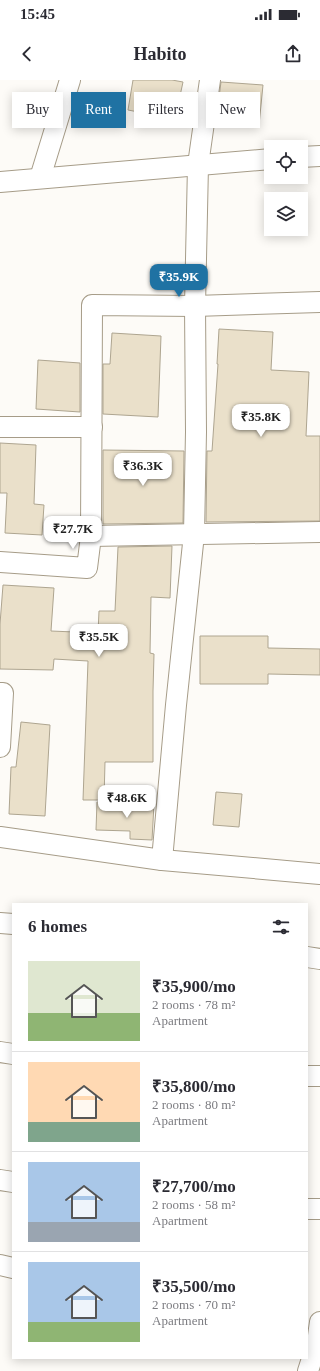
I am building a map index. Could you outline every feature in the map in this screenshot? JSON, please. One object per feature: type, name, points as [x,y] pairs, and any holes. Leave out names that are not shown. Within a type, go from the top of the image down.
[{"type":"street","points":[[40,178],[70,80]]},
{"type":"street","points":[[162,860],[176,705],[194,534],[196,432],[195,306],[198,165],[210,80]]},
{"type":"street","points":[[308,157],[320,156]]},
{"type":"street","points":[[0,182],[264,160]]},
{"type":"street","points":[[0,562],[87,568],[91,536],[92,305],[195,306],[320,302]]},
{"type":"street","points":[[0,427],[92,427]]},
{"type":"street","points":[[91,536],[320,532]]},
{"type":"street","points":[[0,694],[3,693],[0,747]]},
{"type":"street","points":[[0,837],[162,860],[320,874]]},
{"type":"street","points":[[0,922],[12,924]]},
{"type":"street","points":[[308,957],[320,959]]},
{"type":"street","points":[[0,1052],[12,1054]]},
{"type":"street","points":[[308,1076],[320,1076]]},
{"type":"street","points":[[0,1180],[12,1182]]},
{"type":"street","points":[[308,1209],[320,1209]]},
{"type":"street","points":[[0,1265],[12,1268]]},
{"type":"street","points":[[308,1371],[320,1322]]},
{"type":"building","points":[[133,80],[172,80],[183,82],[181,92],[134,92],[134,111],[128,110]]},
{"type":"building","points":[[221,82],[263,85],[260,115],[260,92],[220,92]]},
{"type":"building","points":[[219,329],[273,332],[271,370],[309,372],[306,436],[320,436],[320,521],[206,522],[207,451],[212,451]]},
{"type":"building","points":[[112,333],[161,336],[158,417],[103,414],[103,364],[110,364]]},
{"type":"building","points":[[38,360],[80,363],[80,412],[36,409]]},
{"type":"building","points":[[0,443],[36,445],[34,504],[44,505],[42,535],[5,533],[7,493],[0,493]]},
{"type":"building","points":[[103,450],[184,451],[183,523],[103,524]]},
{"type":"building","points":[[172,546],[170,598],[151,597],[150,653],[154,654],[153,762],[105,762],[104,800],[83,800],[88,661],[54,659],[53,670],[0,669],[0,624],[3,585],[54,588],[51,631],[98,633],[99,611],[115,611],[118,547]]},
{"type":"building","points":[[200,636],[268,636],[268,648],[320,649],[320,675],[268,674],[268,684],[200,684]]},
{"type":"building","points":[[21,722],[50,725],[45,816],[9,814],[11,767],[16,767]]},
{"type":"building","points":[[216,792],[242,794],[239,827],[213,825]]},
{"type":"building","points":[[97,802],[154,804],[152,840],[130,839],[130,831],[96,830]]}]
